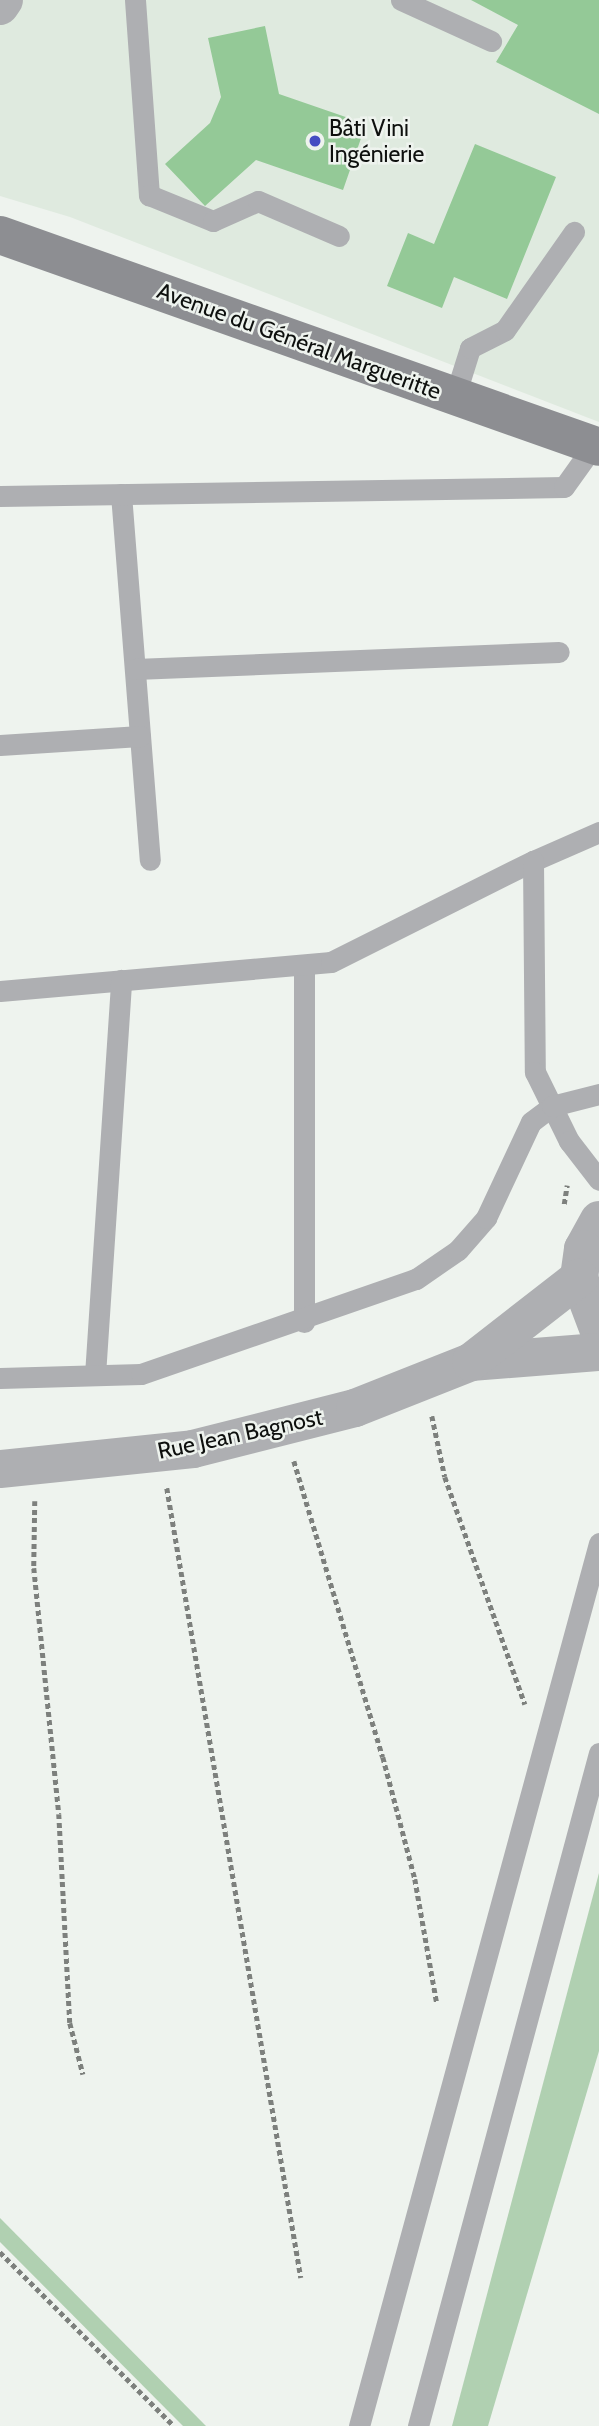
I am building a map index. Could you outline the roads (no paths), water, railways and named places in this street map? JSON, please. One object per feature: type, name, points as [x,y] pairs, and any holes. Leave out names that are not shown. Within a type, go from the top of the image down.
[{"type":"street","points":[[0,6],[4,0]]},
{"type":"street","name":"Avenue du Général Margueritte","points":[[0,235],[596,446]]},
{"type":"street","points":[[599,1220],[583,1249],[579,1278],[599,1331]]},
{"type":"street","name":"Rue Jean Bagnost","points":[[0,1469],[193,1449],[355,1408],[471,1362],[579,1278]]},
{"type":"street","name":"Rue Jean Bagnost","points":[[471,1362],[599,1352]]},
{"type":"lane","points":[[135,0],[149,195],[212,221],[258,201],[339,236]]},
{"type":"lane","points":[[401,0],[491,41]]},
{"type":"lane","points":[[455,396],[470,348],[505,330],[574,232]]},
{"type":"lane","points":[[0,496],[564,487],[596,446]]},
{"type":"lane","points":[[121,494],[150,860]]},
{"type":"lane","points":[[135,669],[559,652]]},
{"type":"lane","points":[[0,745],[140,736]]},
{"type":"lane","points":[[0,991],[331,962],[533,861],[599,832]]},
{"type":"lane","points":[[533,861],[535,1072],[552,1106],[599,1180]]},
{"type":"lane","points":[[304,965],[304,1322]]},
{"type":"lane","points":[[95,1375],[121,980]]},
{"type":"lane","points":[[0,1378],[141,1374],[304,1322],[416,1279],[458,1250],[486,1218],[531,1122],[552,1106],[599,1094]]},
{"type":"lane","points":[[359,2426],[599,1543]]},
{"type":"lane","points":[[418,2426],[599,1753]]},
{"type":"place","name":"Bâti Vini Ingénierie","points":[[315,141]]}]
